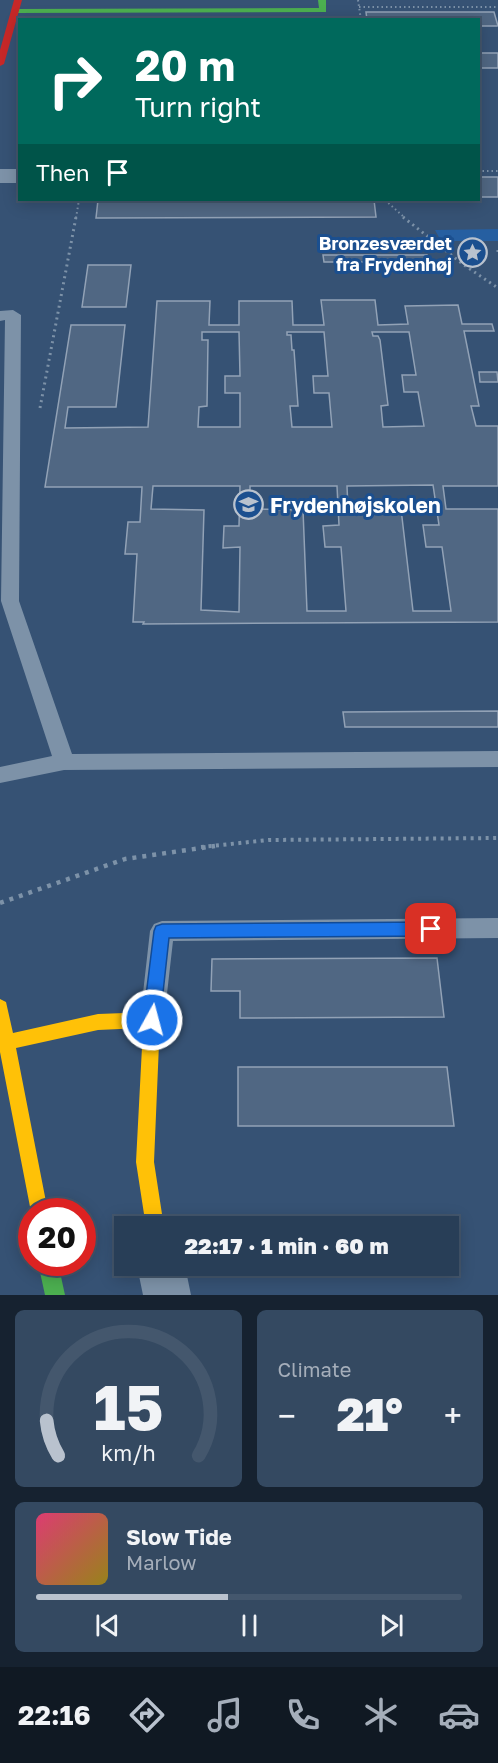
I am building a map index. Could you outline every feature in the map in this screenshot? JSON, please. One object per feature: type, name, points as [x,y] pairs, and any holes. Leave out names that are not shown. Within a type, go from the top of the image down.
[{"type":"street","points":[[0,64],[16,6],[167,5],[323,10],[322,0]]},
{"type":"street","points":[[0,176],[18,176]]},
{"type":"street","points":[[0,1007],[36,1198]]},
{"type":"street","points":[[6,1042],[98,1022],[152,1020],[145,1162],[153,1216]]},
{"type":"street","points":[[51,1276],[55,1295]]},
{"type":"street","points":[[163,1276],[167,1295]]},
{"type":"lane","points":[[0,316],[13,315],[10,601],[64,762]]},
{"type":"lane","points":[[0,775],[64,762],[498,759]]},
{"type":"lane","points":[[152,1020],[162,931],[498,928]]},
{"type":"path","points":[[358,0],[361,18]]},
{"type":"path","points":[[359,7],[496,7]]},
{"type":"path","points":[[480,171],[498,171]]},
{"type":"path","points":[[40,411],[79,201]]},
{"type":"path","points":[[386,201],[464,265],[498,288]]},
{"type":"path","points":[[498,250],[498,255]]},
{"type":"path","points":[[0,903],[125,859],[184,849],[269,840],[498,838]]},
{"type":"shaded area","points":[[498,229],[498,241],[441,241],[435,230]]},
{"type":"building","points":[[366,12],[494,12],[498,26],[480,26],[480,18],[367,18]]},
{"type":"building","points":[[480,53],[498,53],[498,68],[480,68]]},
{"type":"building","points":[[480,177],[498,177],[498,197],[480,197]]},
{"type":"building","points":[[98,201],[374,201],[376,217],[96,218]]},
{"type":"building","points":[[323,255],[427,255],[429,262],[324,262]]},
{"type":"building","points":[[88,265],[131,265],[126,307],[82,307]]},
{"type":"building","points":[[321,300],[375,300],[378,325],[408,324],[405,306],[458,305],[462,324],[492,324],[494,331],[464,331],[479,406],[471,406],[476,426],[498,426],[498,486],[443,486],[446,509],[498,509],[498,622],[143,624],[144,622],[133,622],[137,554],[125,554],[128,522],[140,522],[142,487],[45,487],[71,325],[125,325],[116,407],[68,407],[65,428],[148,427],[157,301],[210,301],[209,325],[239,325],[239,301],[292,301],[293,325],[324,325]],"holes":[[[202,332],[239,332],[240,376],[225,376],[225,393],[240,393],[240,427],[198,427],[199,407],[207,406],[208,340],[202,340]],[[287,332],[324,332],[328,376],[313,376],[314,393],[329,393],[332,427],[292,427],[290,406],[298,406],[291,335],[287,335]],[[372,332],[409,332],[416,375],[402,375],[404,392],[418,392],[424,426],[383,427],[381,406],[388,405],[378,336],[373,336]],[[433,485],[439,525],[423,525],[426,547],[442,547],[451,611],[413,611],[401,509],[348,509],[347,486]],[[153,486],[240,486],[239,526],[224,526],[223,548],[240,547],[239,612],[201,610],[204,510],[151,509]],[[250,486],[337,486],[339,525],[323,526],[325,547],[341,547],[346,611],[307,611],[303,510],[250,509]]]},
{"type":"building","points":[[479,372],[497,372],[498,382],[480,382]]},
{"type":"building","points":[[498,711],[498,727],[345,727],[343,712]]},
{"type":"building","points":[[437,958],[444,1017],[240,1018],[240,991],[211,991],[212,959]]},
{"type":"building","points":[[238,1067],[447,1067],[454,1126],[238,1126]]},
{"type":"traffic: fast","points":[[15,11],[323,10],[322,0]]},
{"type":"traffic: fast","points":[[51,1276],[55,1295]]},
{"type":"traffic: slow","points":[[0,1007],[36,1198]]},
{"type":"traffic: slow","points":[[6,1042],[98,1022],[152,1020],[145,1162],[153,1216]]},
{"type":"traffic: jam","points":[[0,64],[18,0]]},
{"type":"place","name":"Bronzesværdet fra Frydenhøj","points":[[473,253]]},
{"type":"place","name":"Frydenhøjskolen","points":[[249,505]]},
{"type":"route","points":[[152,1020],[162,931],[431,929]]}]
